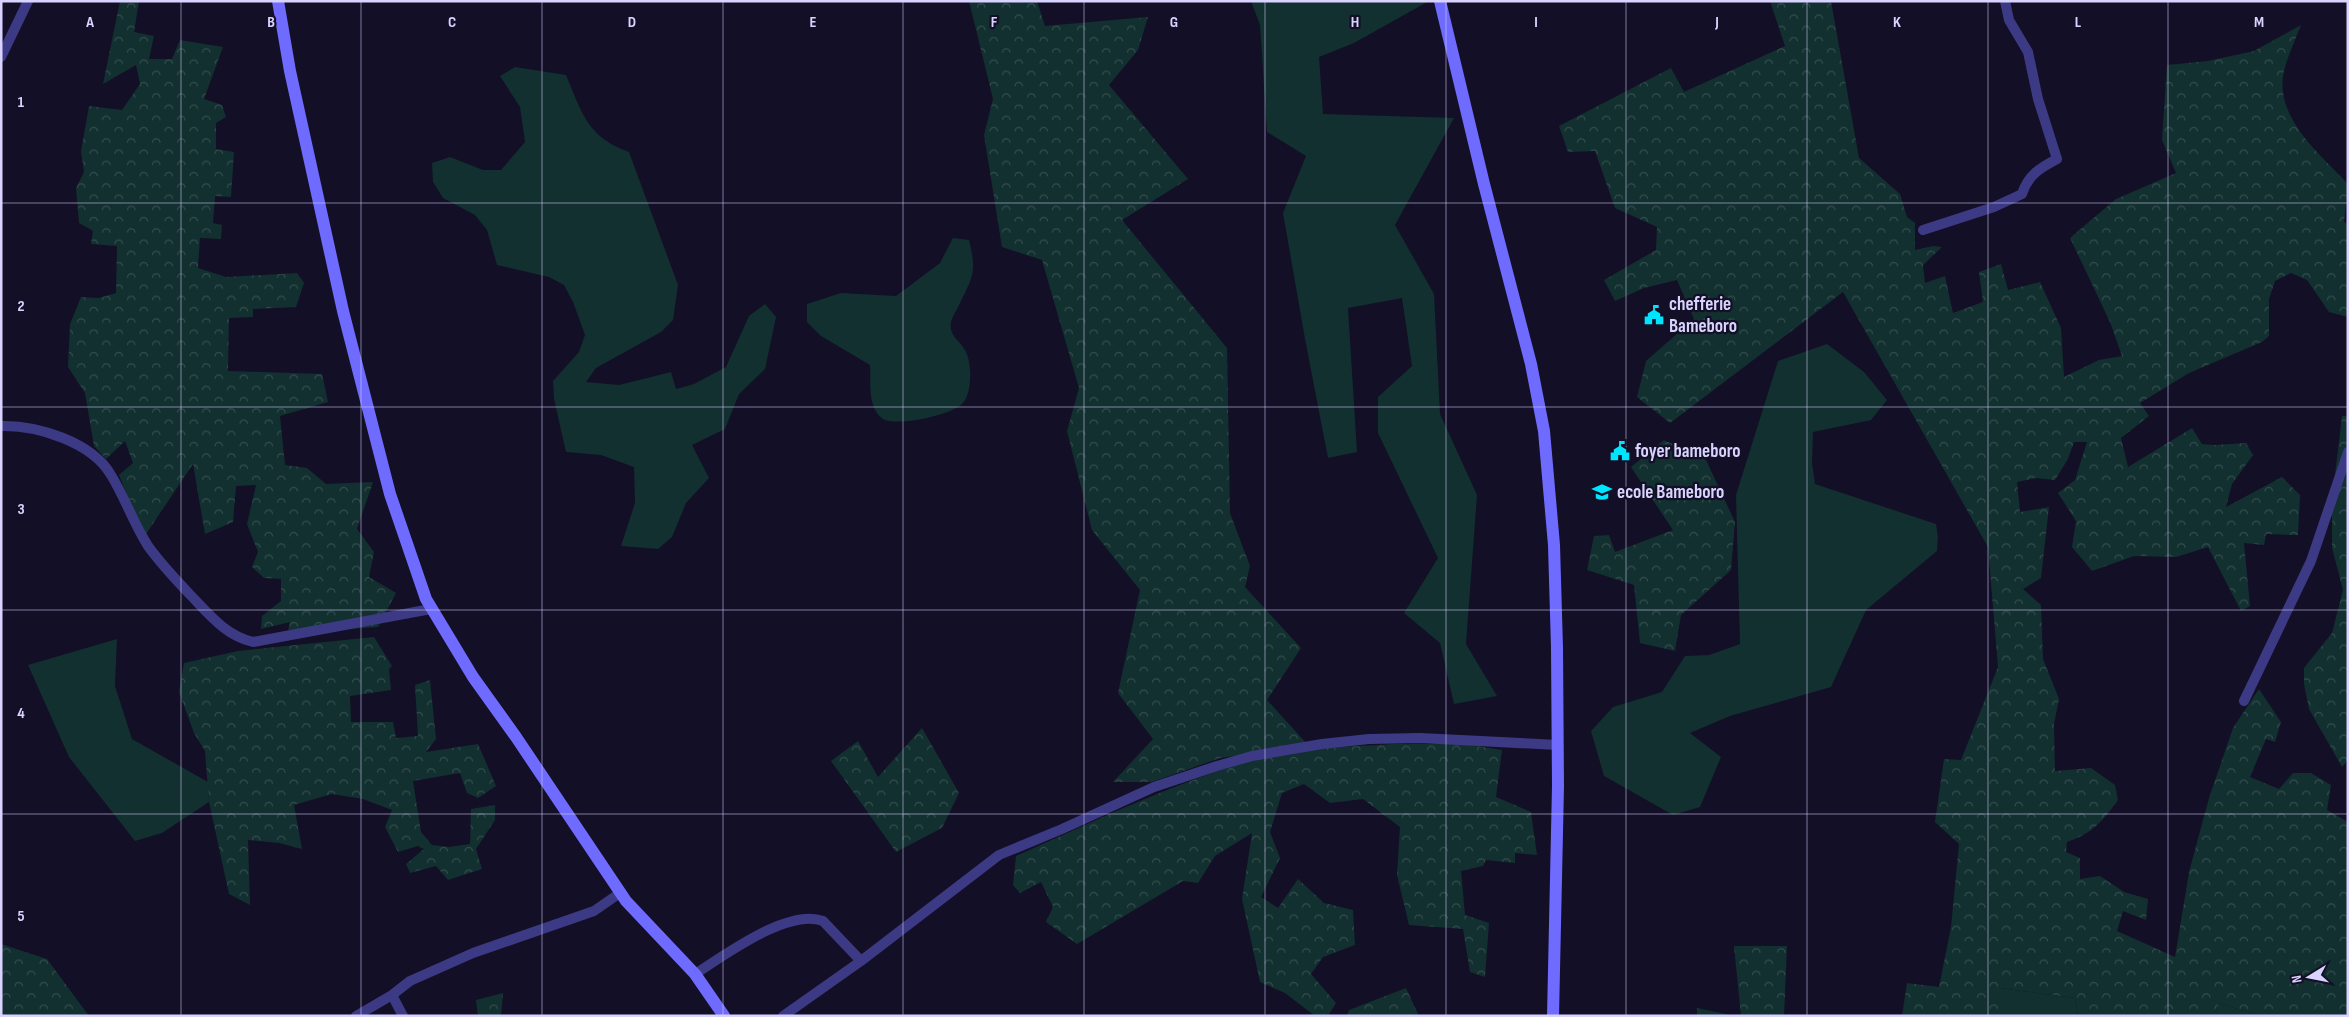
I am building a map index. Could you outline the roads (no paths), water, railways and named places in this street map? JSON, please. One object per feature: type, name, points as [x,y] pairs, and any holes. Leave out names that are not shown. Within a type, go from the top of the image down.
[{"type":"street","points":[[1,57],[28,1]]},
{"type":"street","points":[[278,1],[290,71],[343,311],[390,494],[420,586],[431,609],[473,677],[620,893],[695,974],[724,1016]]},
{"type":"street","points":[[1440,1],[1484,184],[1533,372],[1544,430],[1554,545],[1558,745],[1553,1016]]},
{"type":"street","points":[[1923,230],[1994,207],[2022,194],[2026,182],[2037,169],[2057,159],[2038,99],[2028,52],[2009,20],[2005,1]]},
{"type":"street","points":[[1,426],[35,428],[60,435],[103,463],[148,546],[172,576],[211,617],[224,629],[239,638],[253,642],[431,609]]},
{"type":"street","points":[[2244,701],[2311,560],[2348,452]]},
{"type":"street","points":[[784,1016],[861,961],[984,865],[1009,850],[1062,829],[1154,787],[1252,756],[1314,745],[1369,739],[1420,738],[1558,745]]},
{"type":"street","points":[[356,1016],[392,995],[410,981],[473,953],[594,911],[620,893]]},
{"type":"street","points":[[695,974],[774,926],[793,919],[816,918],[823,921],[861,961]]},
{"type":"street","points":[[392,995],[403,1016]]},
{"type":"place","name":"chefferie Bameboro","points":[[1654,315]]},
{"type":"place","name":"foyer bameboro","points":[[1620,451]]},
{"type":"place","name":"ecole Bameboro","points":[[1602,492]]}]
